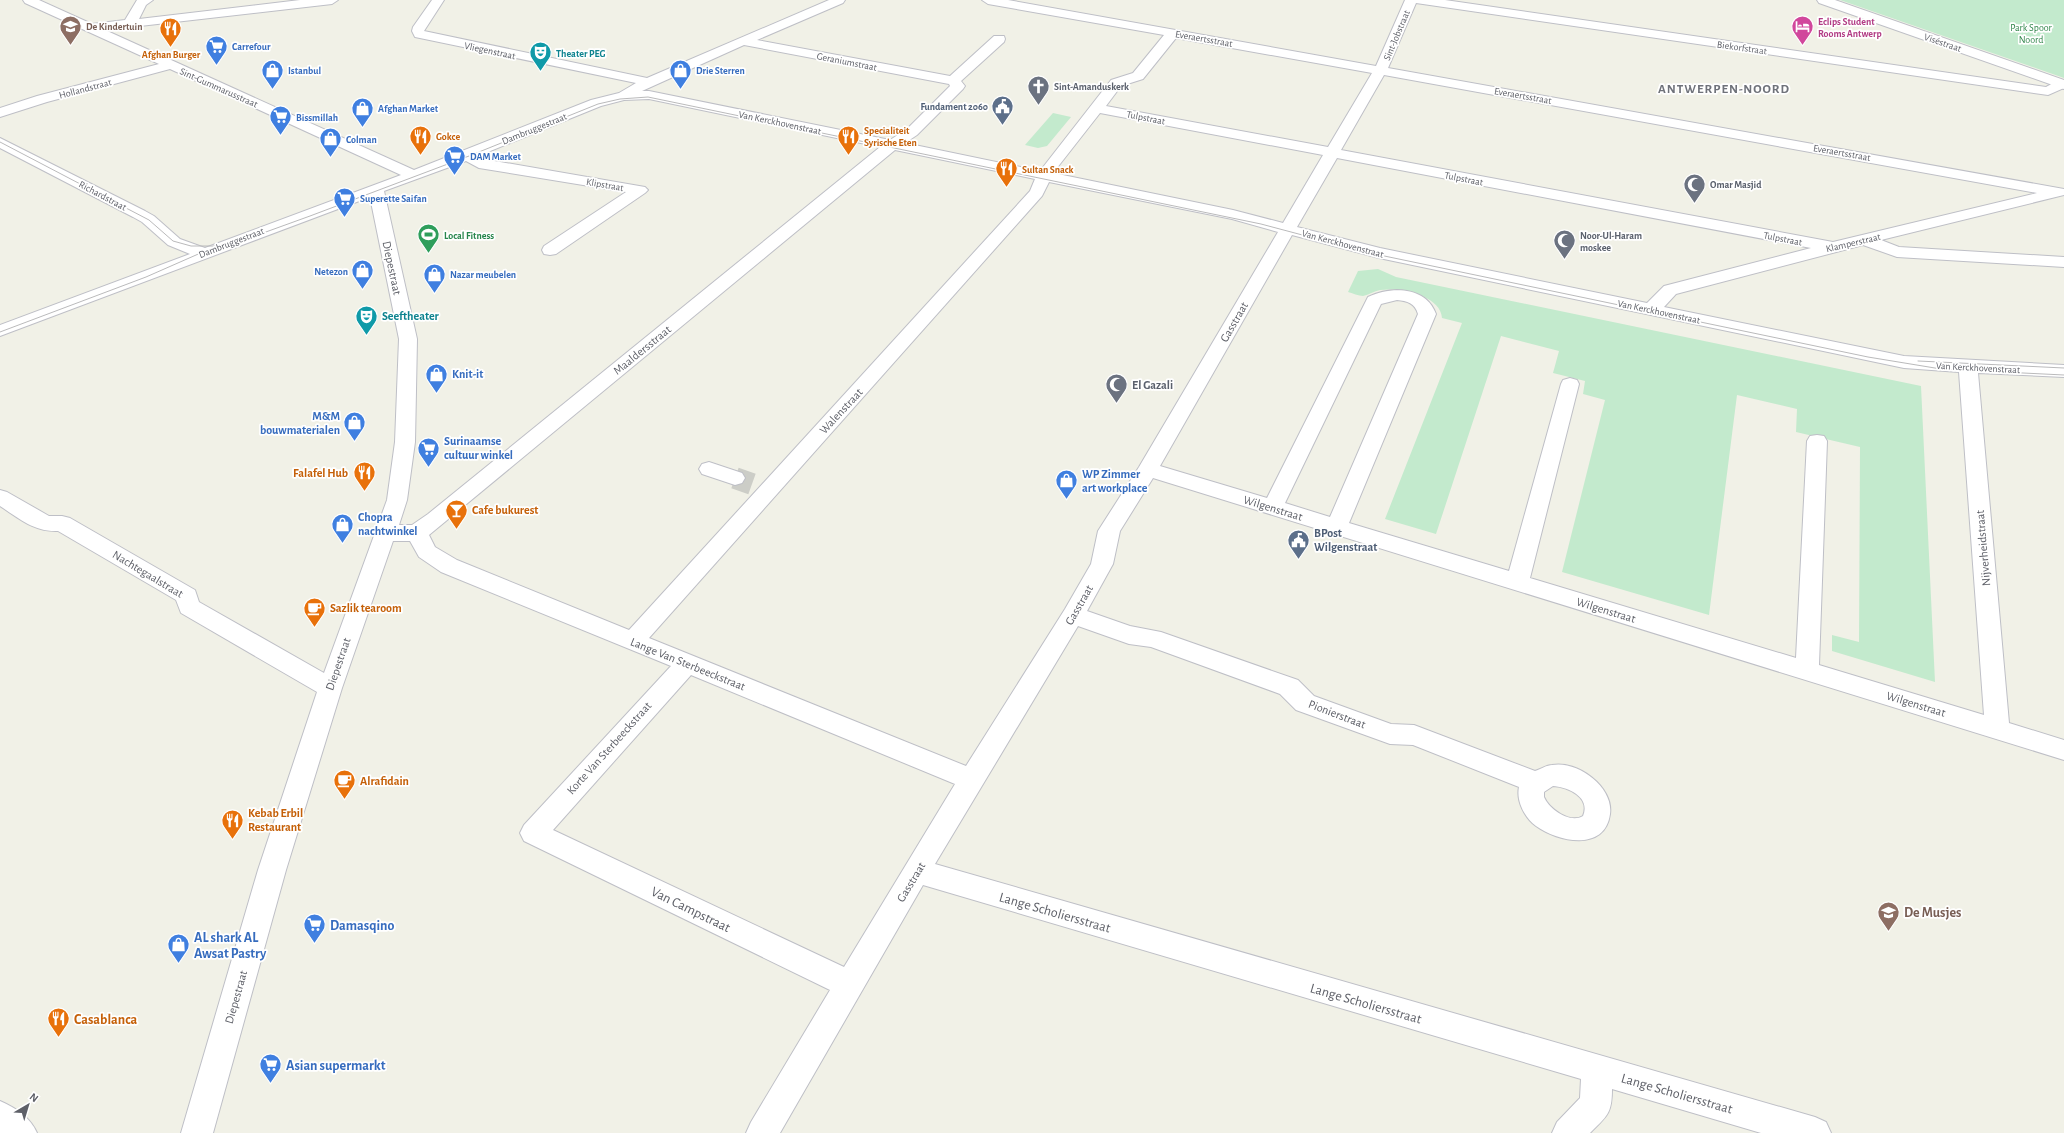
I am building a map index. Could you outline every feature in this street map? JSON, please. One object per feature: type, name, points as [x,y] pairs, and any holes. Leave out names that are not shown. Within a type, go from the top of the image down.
[{"type":"street","name":"Sint-Gummarusstraat","points":[[29,0],[414,175]]},
{"type":"street","points":[[130,23],[141,3],[148,0]]},
{"type":"street","points":[[89,28],[332,0]]},
{"type":"street","name":"Vliegenstraat","points":[[438,0],[419,27],[418,31],[420,34],[648,82]]},
{"type":"street","name":"Dambruggestraat","points":[[0,331],[203,253],[467,155],[596,103],[624,96],[648,82],[839,0]]},
{"type":"street","name":"Everaertsstraat","points":[[988,0],[2061,191]]},
{"type":"street","name":"Sint-Jobstraat","points":[[1381,69],[1411,0]]},
{"type":"street","name":"Biekorfstraat","points":[[1420,0],[2048,91],[2063,85]]},
{"type":"street","name":"Viséstraat","points":[[1823,0],[2063,85]]},
{"type":"street","name":"Walenstraat","points":[[633,642],[752,484],[923,322],[1037,193],[1044,176],[1116,83],[1138,76],[1174,32]]},
{"type":"street","points":[[953,81],[999,39]]},
{"type":"street","name":"Geraniumstraat","points":[[742,41],[953,81]]},
{"type":"street","name":"Hollandstraat","points":[[0,113],[42,99],[170,65]]},
{"type":"street","name":"Gasstraat","points":[[762,1133],[971,779],[1073,615],[1102,564],[1109,531],[1148,469],[1381,69]]},
{"type":"street","name":"Maaldersstraat","points":[[417,533],[892,145],[912,132],[958,86],[953,81]]},
{"type":"street","name":"Van Kerckhovenstraat","points":[[624,96],[649,95],[1233,215],[1288,228],[1379,253],[1904,362],[2064,372]]},
{"type":"street","name":"Tulpstraat","points":[[1096,108],[1833,247]]},
{"type":"street","name":"Richardstraat","points":[[0,142],[148,219],[174,242],[203,253]]},
{"type":"street","name":"Klipstraat","points":[[467,155],[479,163],[640,190],[550,250]]},
{"type":"street","name":"Diepestraat","points":[[197,1133],[272,870],[330,688],[397,500],[405,442],[408,338],[376,188]]},
{"type":"street","name":"Klamperstraat","points":[[1651,310],[1670,290],[1833,247],[2061,191]]},
{"type":"street","points":[[1866,240],[1897,252],[2064,262]]},
{"type":"street","points":[[1272,508],[1374,301],[1389,295],[1406,296],[1422,303],[1426,308],[1427,314],[1337,527]]},
{"type":"street","name":"Nijverheidstraat","points":[[1968,367],[1997,730]]},
{"type":"street","points":[[1517,583],[1570,384]]},
{"type":"street","points":[[1807,671],[1817,441]]},
{"type":"street","points":[[709,469],[752,484]]},
{"type":"street","name":"Wilgenstraat","points":[[1148,469],[2064,750]]},
{"type":"street","name":"Nachtegaalstraat","points":[[0,497],[45,524],[62,523],[187,596],[189,607],[330,688]]},
{"type":"street","points":[[384,533],[417,533]]},
{"type":"street","name":"Lange Van Sterbeeckstraat","points":[[417,533],[427,552],[449,566],[971,779]]},
{"type":"street","name":"Pionierstraat","points":[[1073,615],[1129,635],[1154,638],[1289,687],[1305,703],[1390,734],[1414,735],[1536,782]]},
{"type":"street","name":"Korte Van Sterbeeckstraat","points":[[533,833],[687,664]]},
{"type":"street","name":"Van Campstraat","points":[[533,833],[849,984]]},
{"type":"street","name":"Lange Scholiersstraat","points":[[918,871],[1815,1133]]},
{"type":"street","points":[[1568,1133],[1596,1105],[1596,1070]]},
{"type":"street","points":[[0,1117],[21,1133]]},
{"type":"green space","name":"Park Spoor Noord","points":[[1840,0],[2064,0],[2064,78]]},
{"type":"green space","points":[[1053,113],[1071,117],[1047,146],[1038,148],[1025,145]]},
{"type":"green space","points":[[1378,269],[1396,277],[1921,386],[1935,682],[1832,651],[1832,635],[1859,642],[1860,447],[1796,432],[1797,409],[1737,395],[1709,615],[1562,572],[1605,400],[1583,394],[1585,381],[1553,373],[1559,351],[1501,336],[1436,534],[1385,519],[1462,323],[1442,318],[1440,310],[1435,304],[1427,298],[1408,291],[1388,289],[1363,296],[1348,292],[1358,271]]},
{"type":"tunnel","points":[[735,478],[752,484]]},
{"type":"tram line","points":[[0,142],[149,220],[173,241],[191,246],[216,246],[241,241],[310,216],[469,156],[598,104],[620,99],[648,97],[1261,224],[1370,253],[1868,357],[1941,369],[2064,375]]},
{"type":"tram line","points":[[0,332],[146,277],[212,248]]},
{"type":"tram line","points":[[1918,361],[2064,368]]},
{"type":"place","name":"De Kindertuin","points":[[71,46]]},
{"type":"place","name":"Eclips Student Rooms Antwerp","points":[[1802,46]]},
{"type":"place","name":"Afghan Burger","points":[[171,48]]},
{"type":"place","name":"Carrefour","points":[[217,66]]},
{"type":"place","name":"Theater PEG","points":[[540,72]]},
{"type":"place","name":"Istanbul","points":[[272,90]]},
{"type":"place","name":"Drie Sterren","points":[[681,90]]},
{"type":"place","name":"Sint-Amanduskerk","points":[[1038,106]]},
{"type":"place","name":"Fundament 2060","points":[[1003,126]]},
{"type":"place","name":"Afghan Market","points":[[362,128]]},
{"type":"place","name":"Bissmillah","points":[[281,136]]},
{"type":"place","name":"Gokce","points":[[420,156]]},
{"type":"place","name":"Specialiteit Syrische Eten","points":[[849,156]]},
{"type":"place","name":"Colman","points":[[330,158]]},
{"type":"place","name":"DAM Market","points":[[455,176]]},
{"type":"place","name":"Sultan Snack","points":[[1007,188]]},
{"type":"place","name":"Omar Masjid","points":[[1694,204]]},
{"type":"place","name":"Superette Saifan","points":[[344,218]]},
{"type":"place","name":"Local Fitness","points":[[428,254]]},
{"type":"place","name":"Noor-Ul-Haram moskee","points":[[1564,260]]},
{"type":"place","name":"Netezon","points":[[363,290]]},
{"type":"place","name":"Nazar meubelen","points":[[435,294]]},
{"type":"place","name":"Seeftheater","points":[[367,336]]},
{"type":"place","name":"Knit-it","points":[[437,394]]},
{"type":"place","name":"El Gazali","points":[[1116,404]]},
{"type":"place","name":"M&M bouwmaterialen","points":[[355,442]]},
{"type":"place","name":"Surinaamse cultuur winkel","points":[[428,468]]},
{"type":"place","name":"Falafel Hub","points":[[364,492]]},
{"type":"place","name":"WP Zimmer art workplace","points":[[1067,500]]},
{"type":"place","name":"Cafe bukurest","points":[[456,530]]},
{"type":"place","name":"Chopra nachtwinkel","points":[[343,544]]},
{"type":"place","name":"BPost Wilgenstraat","points":[[1299,560]]},
{"type":"place","name":"Sazlik tearoom","points":[[315,628]]},
{"type":"place","name":"Alrafidain","points":[[345,800]]},
{"type":"place","name":"Kebab Erbil Restaurant","points":[[233,840]]},
{"type":"place","name":"De Musjes","points":[[1889,932]]},
{"type":"place","name":"Damasqino","points":[[315,944]]},
{"type":"place","name":"AL shark AL Awsat Pastry","points":[[178,964]]},
{"type":"place","name":"Casablanca","points":[[58,1038]]},
{"type":"place","name":"Asian supermarkt","points":[[271,1084]]},
{"type":"district","name":"ANTWERPEN-NOORD","points":[[1724,88]]}]
